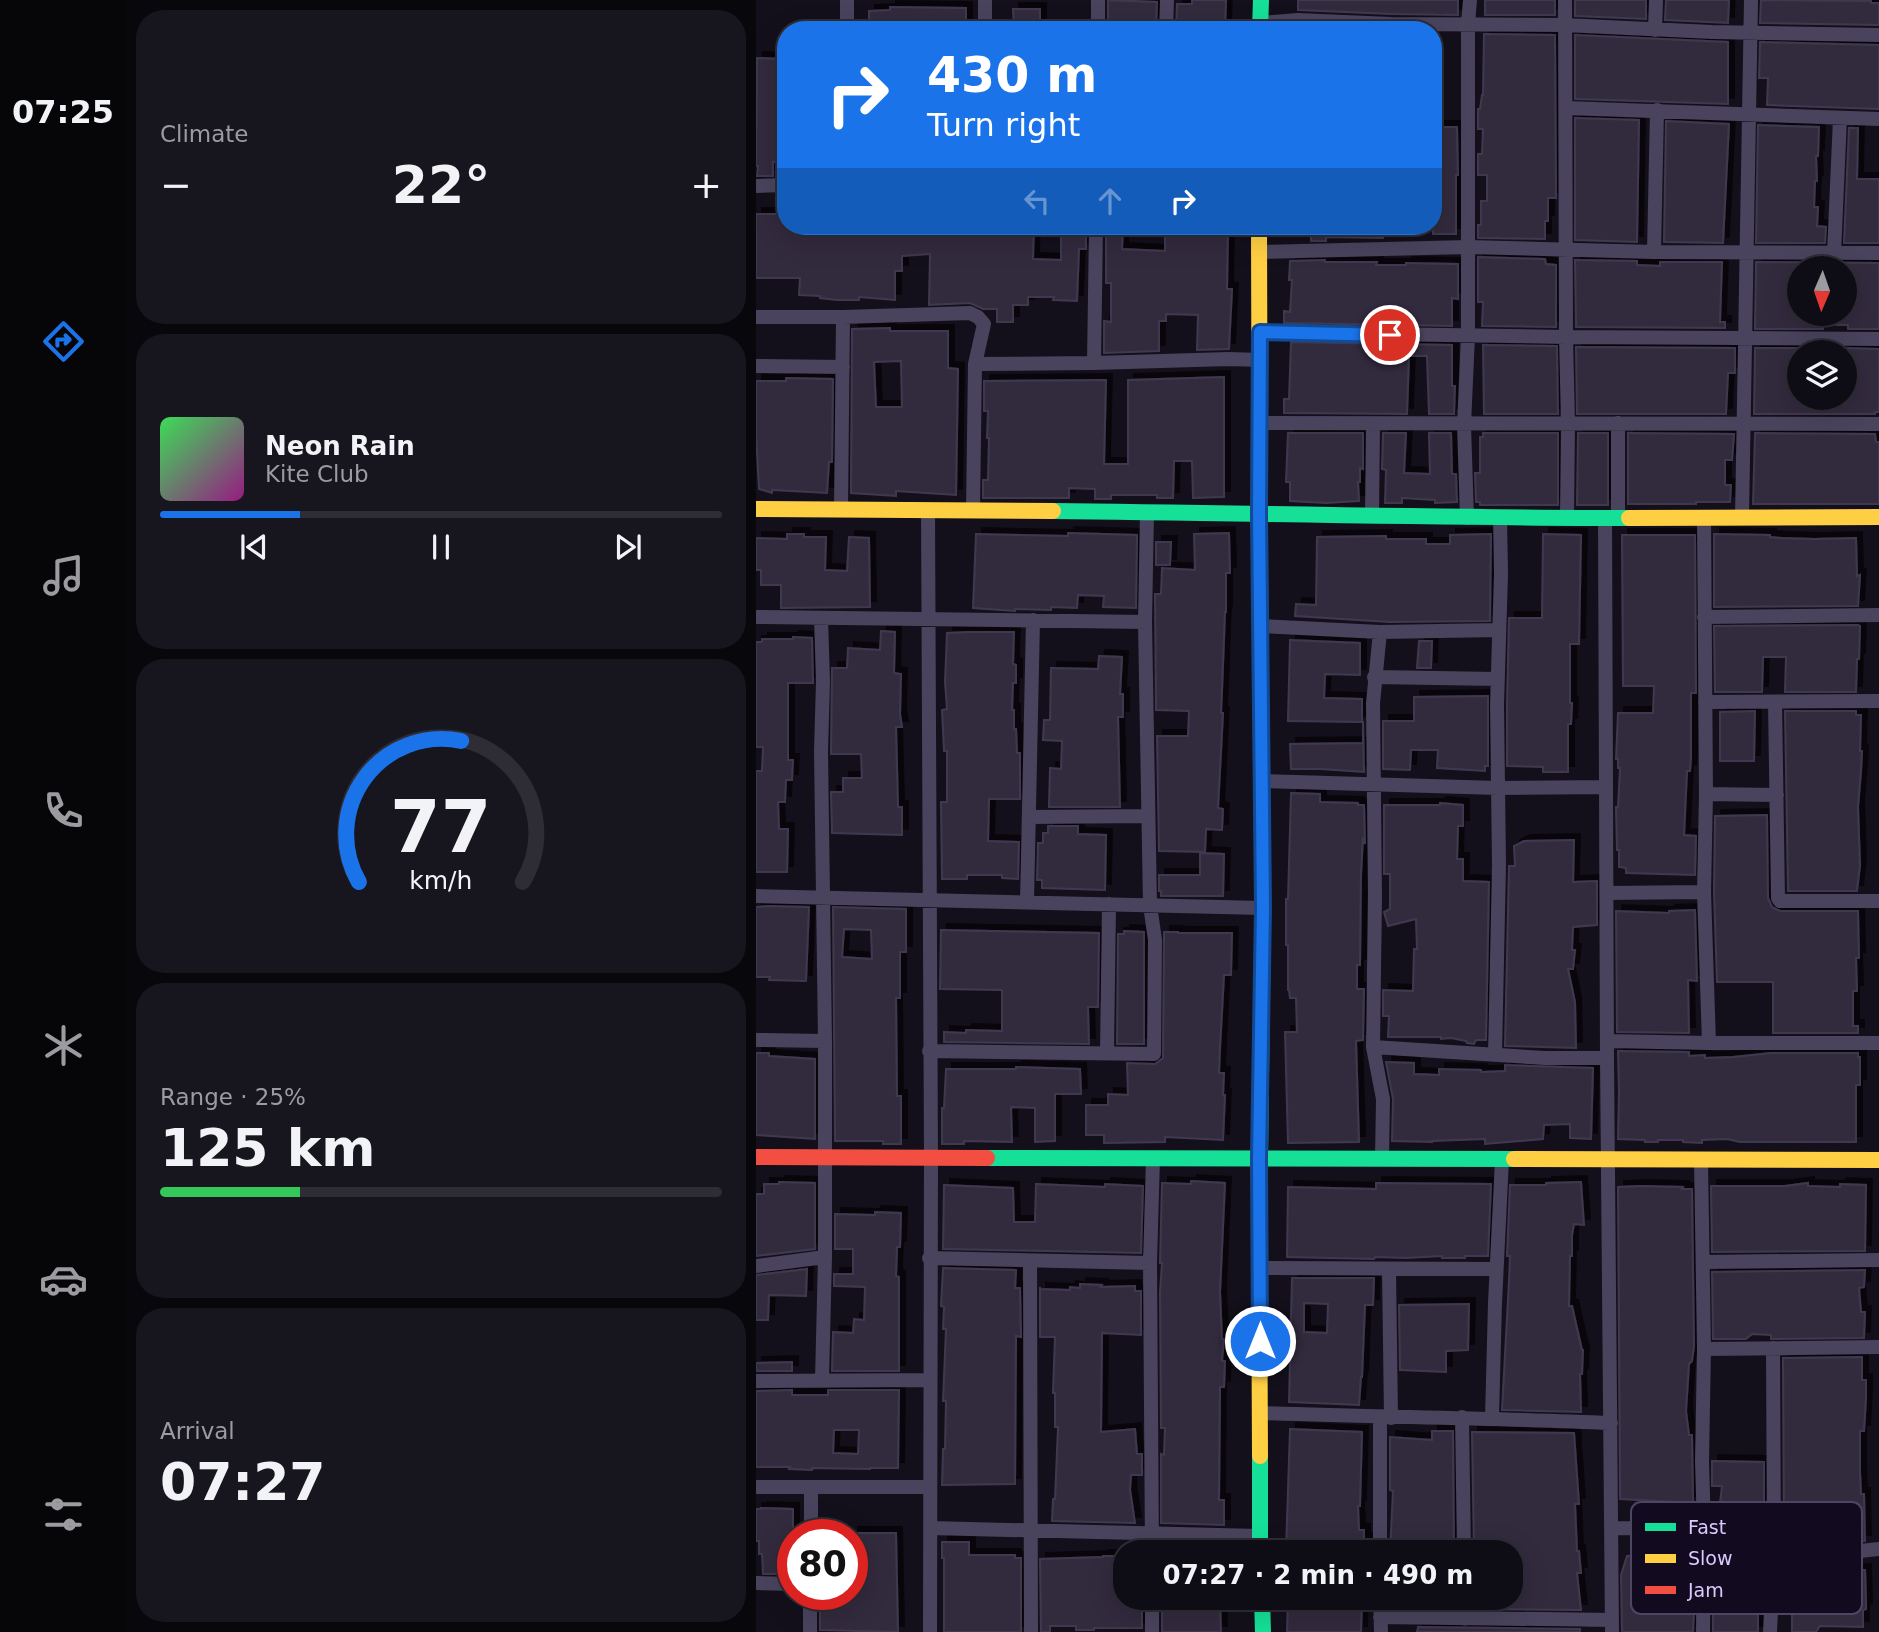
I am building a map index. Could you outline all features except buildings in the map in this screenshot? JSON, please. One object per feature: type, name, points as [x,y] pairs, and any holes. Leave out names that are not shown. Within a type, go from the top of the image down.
[{"type":"main road","points":[[1260,21],[1261,0]]},
{"type":"main road","points":[[1259,235],[1263,908],[1259,1158],[1260,1540]]},
{"type":"main road","points":[[756,509],[1466,517],[1879,517]]},
{"type":"main road","points":[[756,1157],[1879,1160]]},
{"type":"main road","points":[[1262,1610],[1262,1632]]},
{"type":"street","points":[[847,0],[848,21]]},
{"type":"street","points":[[985,0],[985,21]]},
{"type":"street","points":[[1098,0],[1098,21]]},
{"type":"street","points":[[1166,21],[1167,0]]},
{"type":"street","points":[[1466,517],[1464,425],[1468,336],[1470,0]]},
{"type":"street","points":[[1565,0],[1567,517]]},
{"type":"street","points":[[1655,30],[1656,0]]},
{"type":"street","points":[[1742,517],[1751,0]]},
{"type":"street","points":[[1293,21],[1321,21]]},
{"type":"street","points":[[1442,24],[1879,35]]},
{"type":"street","points":[[1566,108],[1879,119]]},
{"type":"street","points":[[1654,252],[1657,110]]},
{"type":"street","points":[[1834,253],[1840,118]]},
{"type":"street","points":[[756,186],[777,185]]},
{"type":"street","points":[[1094,363],[1096,235]]},
{"type":"street","points":[[1258,252],[1468,247],[1654,252],[1879,253]]},
{"type":"street","points":[[756,317],[970,313],[978,317],[984,324],[975,364],[973,511]]},
{"type":"street","points":[[841,510],[843,317]]},
{"type":"street","points":[[1260,332],[1879,340]]},
{"type":"street","points":[[975,364],[1260,360]]},
{"type":"street","points":[[756,366],[843,367]]},
{"type":"street","points":[[1260,423],[1879,424]]},
{"type":"street","points":[[1380,1617],[1612,1626],[1606,787],[1611,517],[1618,423]]},
{"type":"street","points":[[1372,516],[1373,424]]},
{"type":"street","points":[[928,510],[930,1632]]},
{"type":"street","points":[[929,1051],[1152,1055],[1156,1051],[1155,940],[1150,905],[1148,816],[1145,622],[1147,512]]},
{"type":"street","points":[[1495,1055],[1499,865],[1500,517]]},
{"type":"street","points":[[1704,517],[1704,892],[1709,1043]]},
{"type":"street","points":[[1704,617],[1879,615]]},
{"type":"street","points":[[756,617],[1145,622]]},
{"type":"street","points":[[821,618],[825,1041],[822,1380]]},
{"type":"street","points":[[1027,902],[1034,620]]},
{"type":"street","points":[[1261,626],[1380,632],[1499,630]]},
{"type":"street","points":[[1380,632],[1373,703],[1373,1047],[1383,1099],[1382,1158]]},
{"type":"street","points":[[1374,677],[1498,679]]},
{"type":"street","points":[[1705,702],[1879,701]]},
{"type":"street","points":[[1775,702],[1780,901],[1879,901]]},
{"type":"street","points":[[1261,781],[1498,788],[1606,787]]},
{"type":"street","points":[[1706,794],[1777,795]]},
{"type":"street","points":[[1030,817],[1148,816]]},
{"type":"street","points":[[1607,893],[1704,892]]},
{"type":"street","points":[[756,896],[1263,908]]},
{"type":"street","points":[[1107,1053],[1108,904]]},
{"type":"street","points":[[756,1040],[825,1041]]},
{"type":"street","points":[[1607,1041],[1879,1043]]},
{"type":"street","points":[[1373,1047],[1545,1058],[1607,1058]]},
{"type":"street","points":[[1152,1540],[1150,1263],[1153,1158]]},
{"type":"street","points":[[1492,1418],[1502,1159]]},
{"type":"street","points":[[1701,1160],[1703,1502]]},
{"type":"street","points":[[756,1266],[825,1257]]},
{"type":"street","points":[[929,1258],[1150,1263]]},
{"type":"street","points":[[1703,1262],[1879,1260]]},
{"type":"street","points":[[1030,1261],[1031,1632]]},
{"type":"street","points":[[1260,1268],[1496,1269]]},
{"type":"street","points":[[1380,1540],[1389,1269]]},
{"type":"street","points":[[1704,1349],[1879,1347]]},
{"type":"street","points":[[1773,1348],[1774,1502]]},
{"type":"street","points":[[756,1381],[930,1380]]},
{"type":"street","points":[[1260,1413],[1611,1423]]},
{"type":"street","points":[[1462,1418],[1464,1540]]},
{"type":"street","points":[[756,1487],[930,1487]]},
{"type":"street","points":[[811,1488],[811,1519]]},
{"type":"street","points":[[930,1528],[1152,1533],[1221,1540]]},
{"type":"street","points":[[1612,1528],[1631,1528]]},
{"type":"street","points":[[756,1583],[777,1584]]},
{"type":"street","points":[[810,1610],[810,1632]]},
{"type":"street","points":[[1152,1610],[1152,1632]]},
{"type":"street","points":[[1380,1610],[1381,1632]]},
{"type":"street","points":[[1465,1610],[1465,1619]]},
{"type":"street","points":[[1703,1614],[1703,1632]]},
{"type":"street","points":[[1770,1632],[1771,1614]]},
{"type":"traffic: fast","points":[[1260,21],[1261,0]]},
{"type":"traffic: fast","points":[[1053,511],[1629,518]]},
{"type":"traffic: fast","points":[[1259,1243],[1263,908],[1261,743]]},
{"type":"traffic: fast","points":[[987,1158],[1514,1159]]},
{"type":"traffic: fast","points":[[1260,1456],[1260,1540]]},
{"type":"traffic: fast","points":[[1262,1610],[1263,1632]]},
{"type":"traffic: slow","points":[[1259,235],[1260,569]]},
{"type":"traffic: slow","points":[[756,509],[1053,511]]},
{"type":"traffic: slow","points":[[1629,518],[1879,517]]},
{"type":"traffic: slow","points":[[1514,1159],[1879,1160]]},
{"type":"traffic: slow","points":[[1259,1243],[1260,1456]]},
{"type":"traffic: jam","points":[[1260,569],[1261,743]]},
{"type":"traffic: jam","points":[[756,1157],[987,1158]]},
{"type":"route","points":[[1260,1341],[1259,1158],[1263,908],[1260,332],[1390,335]]}]
